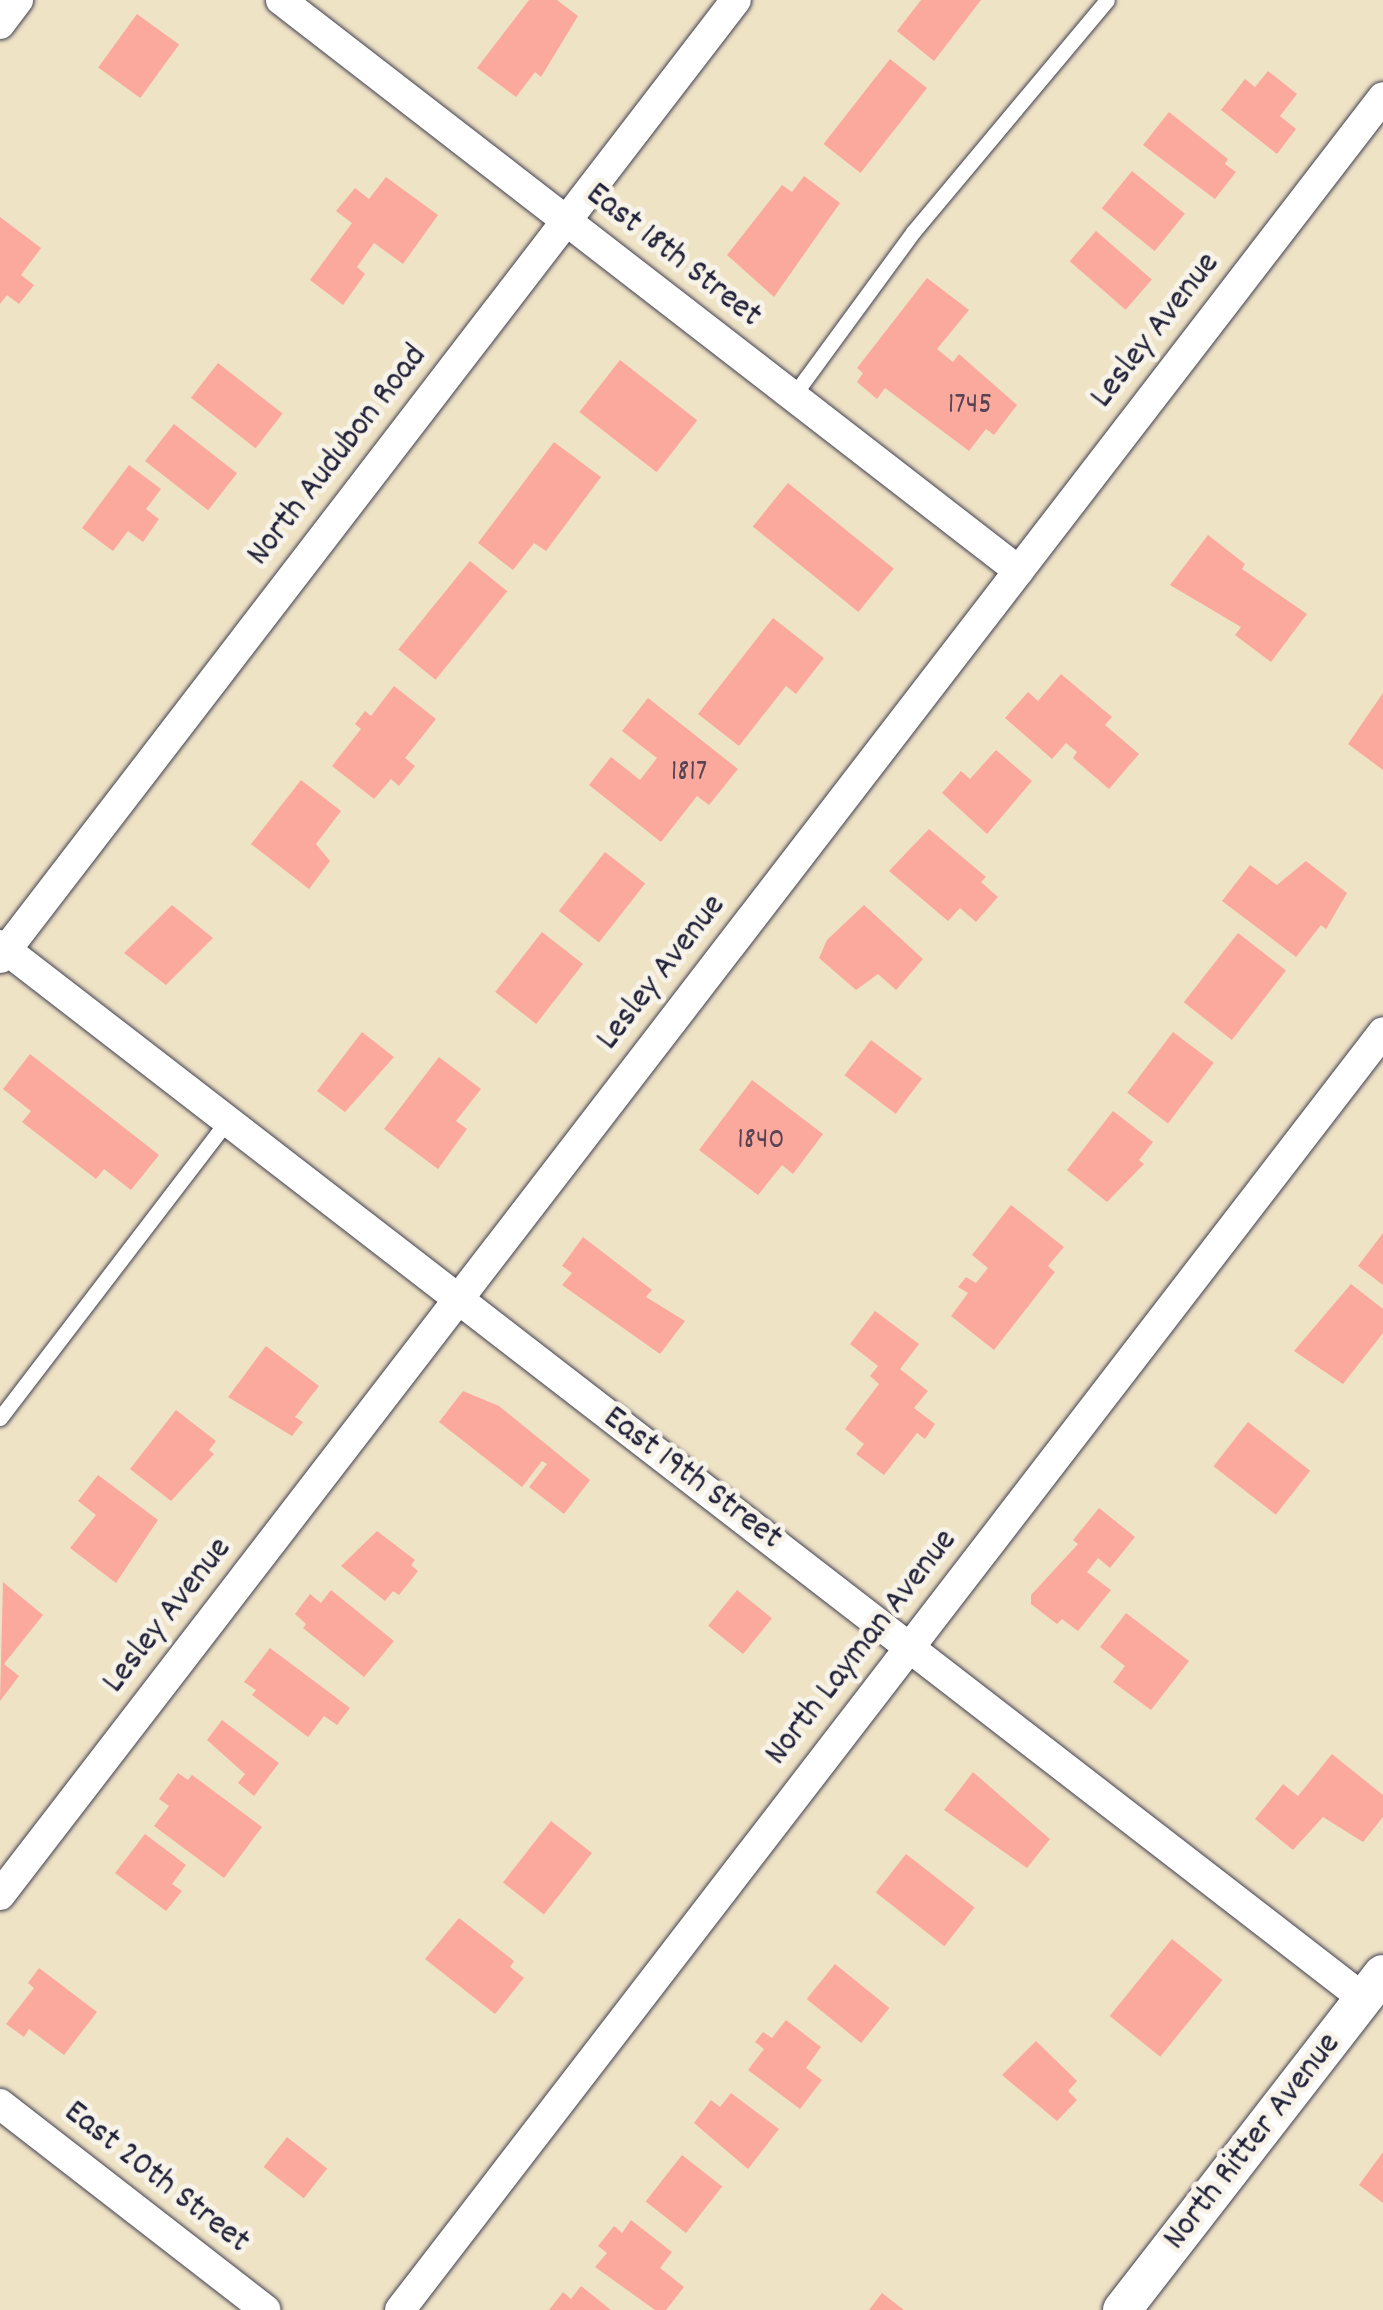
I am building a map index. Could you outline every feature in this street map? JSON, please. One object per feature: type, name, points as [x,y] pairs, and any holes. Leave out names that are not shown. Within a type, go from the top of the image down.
[{"type":"street","points":[[0,24],[18,0]]},
{"type":"street","name":"East 18th Street","points":[[281,0],[1019,571]]},
{"type":"street","name":"North Audubon Road","points":[[2,951],[736,0]]},
{"type":"street","name":"Lesley Avenue","points":[[0,1896],[1383,97]]},
{"type":"street","name":"East 19th Street","points":[[2,951],[910,1646],[1377,1995]]},
{"type":"street","name":"North Layman Avenue","points":[[400,2310],[1383,1032]]},
{"type":"street","name":"North Ritter Avenue","points":[[1122,2310],[1377,1995]]},
{"type":"street","name":"East 20th Street","points":[[0,2104],[266,2310]]},
{"type":"lane","points":[[793,396],[913,232],[1107,0]]},
{"type":"lane","points":[[0,1418],[227,1121]]},
{"type":"building","points":[[529,0],[557,0],[578,16],[541,77],[535,72],[516,97],[477,68]]},
{"type":"building","points":[[921,0],[981,0],[934,61],[897,31]]},
{"type":"building","points":[[137,14],[179,45],[140,98],[98,67]]},
{"type":"building","points":[[890,59],[927,88],[861,173],[824,144]]},
{"type":"building","points":[[1268,71],[1297,94],[1280,116],[1296,129],[1277,154],[1221,110],[1245,79],[1255,87]]},
{"type":"building","points":[[1169,112],[1228,159],[1225,164],[1236,172],[1215,199],[1143,145]]},
{"type":"building","points":[[1132,171],[1185,214],[1155,251],[1102,208]]},
{"type":"building","points":[[804,176],[840,203],[774,297],[727,255],[782,185],[792,192]]},
{"type":"building","points":[[386,177],[438,215],[403,264],[374,243],[357,267],[365,274],[343,305],[310,280],[352,223],[336,211],[355,188],[369,199]]},
{"type":"building","points":[[0,217],[41,248],[21,275],[34,285],[19,304],[7,295],[0,304]]},
{"type":"building","points":[[1096,231],[1152,280],[1126,310],[1070,261]]},
{"type":"building","points":[[927,278],[969,310],[937,349],[953,362],[959,354],[1017,405],[994,435],[986,429],[969,451],[885,388],[877,399],[857,382],[863,373],[857,368]]},
{"type":"building","points":[[620,360],[697,420],[657,472],[579,412]]},
{"type":"building","points":[[218,363],[283,413],[256,448],[191,398]]},
{"type":"building","points":[[174,424],[237,473],[208,510],[145,461]]},
{"type":"building","points":[[554,442],[601,477],[546,551],[534,543],[513,570],[478,543]]},
{"type":"building","points":[[129,465],[161,489],[146,509],[159,519],[143,542],[128,531],[113,551],[82,528]]},
{"type":"building","points":[[788,483],[894,569],[858,612],[753,527]]},
{"type":"building","points":[[1208,535],[1245,564],[1242,569],[1307,614],[1271,662],[1235,635],[1241,627],[1170,585]]},
{"type":"building","points":[[470,561],[507,591],[436,680],[398,650]]},
{"type":"building","points":[[773,618],[824,658],[796,694],[786,686],[739,746],[698,714]]},
{"type":"building","points":[[1061,674],[1112,717],[1105,725],[1139,754],[1109,789],[1073,758],[1077,752],[1066,743],[1052,759],[1005,718],[1028,692],[1038,701]]},
{"type":"building","points":[[394,686],[436,719],[405,758],[415,766],[399,786],[391,779],[374,799],[332,766],[361,729],[355,724],[365,711],[371,716]]},
{"type":"building","points":[[1383,693],[1383,770],[1348,744]]},
{"type":"building","points":[[648,698],[738,769],[709,805],[697,796],[661,842],[589,785],[611,757],[640,780],[657,758],[622,731]]},
{"type":"building","points":[[996,750],[1032,781],[987,834],[942,793],[961,771],[970,779]]},
{"type":"building","points":[[301,780],[341,811],[316,844],[330,861],[309,889],[251,844]]},
{"type":"building","points":[[929,829],[986,877],[981,882],[998,897],[976,922],[960,908],[948,921],[889,871]]},
{"type":"building","points":[[605,852],[645,883],[599,942],[559,911]]},
{"type":"building","points":[[1306,861],[1347,893],[1326,929],[1321,925],[1296,957],[1222,901],[1250,865],[1277,885]]},
{"type":"building","points":[[172,905],[213,938],[166,985],[124,953]]},
{"type":"building","points":[[864,905],[923,959],[896,990],[878,974],[856,990],[819,958],[827,940]]},
{"type":"building","points":[[542,932],[583,964],[536,1024],[495,992]]},
{"type":"building","points":[[1238,933],[1286,971],[1232,1040],[1184,1002]]},
{"type":"building","points":[[362,1032],[394,1057],[345,1112],[317,1091]]},
{"type":"building","points":[[1173,1032],[1214,1063],[1168,1123],[1127,1093]]},
{"type":"building","points":[[871,1040],[922,1079],[896,1114],[845,1075]]},
{"type":"building","points":[[30,1054],[159,1155],[131,1190],[104,1169],[96,1179],[22,1122],[31,1111],[3,1089]]},
{"type":"building","points":[[439,1057],[481,1089],[456,1121],[467,1129],[438,1169],[384,1129]]},
{"type":"building","points":[[752,1080],[823,1134],[793,1174],[782,1165],[758,1195],[699,1150]]},
{"type":"building","points":[[1113,1111],[1153,1142],[1139,1160],[1144,1164],[1107,1202],[1067,1170]]},
{"type":"building","points":[[1011,1205],[1064,1247],[1048,1266],[1055,1272],[994,1350],[951,1316],[968,1293],[958,1287],[966,1277],[976,1283],[988,1268],[972,1255]]},
{"type":"building","points":[[1383,1233],[1383,1285],[1358,1266]]},
{"type":"building","points":[[583,1237],[652,1290],[646,1297],[685,1321],[660,1354],[562,1285],[572,1273],[562,1266]]},
{"type":"building","points":[[1351,1284],[1383,1309],[1383,1333],[1343,1384],[1294,1351]]},
{"type":"building","points":[[875,1311],[919,1344],[900,1369],[928,1391],[914,1408],[935,1424],[925,1439],[917,1433],[884,1475],[856,1454],[864,1444],[845,1429],[879,1384],[870,1376],[878,1366],[850,1344]]},
{"type":"building","points":[[266,1346],[319,1386],[295,1417],[303,1422],[292,1436],[228,1397]]},
{"type":"building","points":[[463,1391],[499,1406],[590,1480],[564,1514],[529,1487],[547,1464],[542,1461],[522,1487],[439,1422]]},
{"type":"building","points":[[176,1410],[216,1441],[209,1450],[214,1454],[171,1501],[130,1469]]},
{"type":"building","points":[[1248,1422],[1310,1471],[1276,1515],[1214,1466]]},
{"type":"building","points":[[98,1475],[158,1520],[116,1583],[70,1548],[96,1515],[78,1501]]},
{"type":"building","points":[[1099,1508],[1135,1537],[1110,1568],[1098,1558],[1087,1572],[1111,1590],[1078,1631],[1062,1619],[1057,1624],[1031,1604],[1031,1595],[1078,1544],[1073,1540]]},
{"type":"building","points":[[377,1531],[415,1560],[411,1565],[418,1571],[399,1595],[393,1591],[385,1601],[341,1566]]},
{"type":"building","points":[[3,1582],[43,1615],[4,1664],[19,1676],[0,1701]]},
{"type":"building","points":[[331,1590],[394,1641],[364,1677],[303,1628],[306,1624],[295,1614],[310,1594],[321,1603]]},
{"type":"building","points":[[737,1590],[772,1618],[743,1654],[708,1626]]},
{"type":"building","points":[[1126,1613],[1189,1661],[1151,1710],[1113,1682],[1125,1666],[1100,1647]]},
{"type":"building","points":[[270,1648],[350,1708],[337,1725],[324,1716],[308,1737],[252,1695],[256,1690],[244,1682]]},
{"type":"building","points":[[222,1720],[279,1763],[254,1796],[238,1783],[245,1774],[207,1740]]},
{"type":"building","points":[[1332,1754],[1383,1795],[1383,1817],[1363,1842],[1323,1817],[1293,1850],[1255,1819],[1283,1784],[1298,1796]]},
{"type":"building","points":[[973,1772],[1050,1839],[1027,1868],[944,1810]]},
{"type":"building","points":[[178,1773],[188,1780],[192,1775],[262,1827],[224,1878],[154,1826],[169,1806],[159,1799]]},
{"type":"building","points":[[551,1821],[592,1853],[544,1914],[503,1882]]},
{"type":"building","points":[[145,1834],[186,1865],[172,1884],[182,1891],[166,1911],[115,1873]]},
{"type":"building","points":[[906,1854],[975,1908],[944,1946],[876,1893]]},
{"type":"building","points":[[459,1918],[514,1961],[510,1967],[524,1978],[495,2014],[425,1959]]},
{"type":"building","points":[[1172,1939],[1223,1980],[1160,2057],[1110,2016]]},
{"type":"building","points":[[835,1964],[889,2008],[861,2043],[807,1999]]},
{"type":"building","points":[[39,1968],[97,2012],[64,2055],[29,2029],[24,2037],[6,2024],[34,1988],[28,1983]]},
{"type":"building","points":[[786,2020],[821,2047],[806,2068],[822,2080],[800,2109],[748,2070],[764,2049],[755,2042],[763,2032],[772,2038]]},
{"type":"building","points":[[1036,2041],[1077,2081],[1068,2091],[1077,2100],[1057,2121],[1002,2075]]},
{"type":"building","points":[[731,2093],[779,2129],[748,2169],[694,2123],[711,2100],[720,2107]]},
{"type":"building","points":[[287,2137],[327,2168],[304,2198],[264,2167]]},
{"type":"building","points":[[1383,2152],[1383,2203],[1359,2185]]},
{"type":"building","points":[[682,2155],[722,2186],[686,2233],[646,2201]]},
{"type":"building","points":[[631,2220],[672,2252],[660,2268],[684,2287],[666,2310],[655,2310],[595,2267],[607,2253],[598,2246],[614,2226],[622,2233]]},
{"type":"building","points":[[581,2286],[611,2310],[549,2310],[563,2292],[571,2299]]},
{"type":"building","points":[[882,2293],[904,2310],[869,2310]]}]
